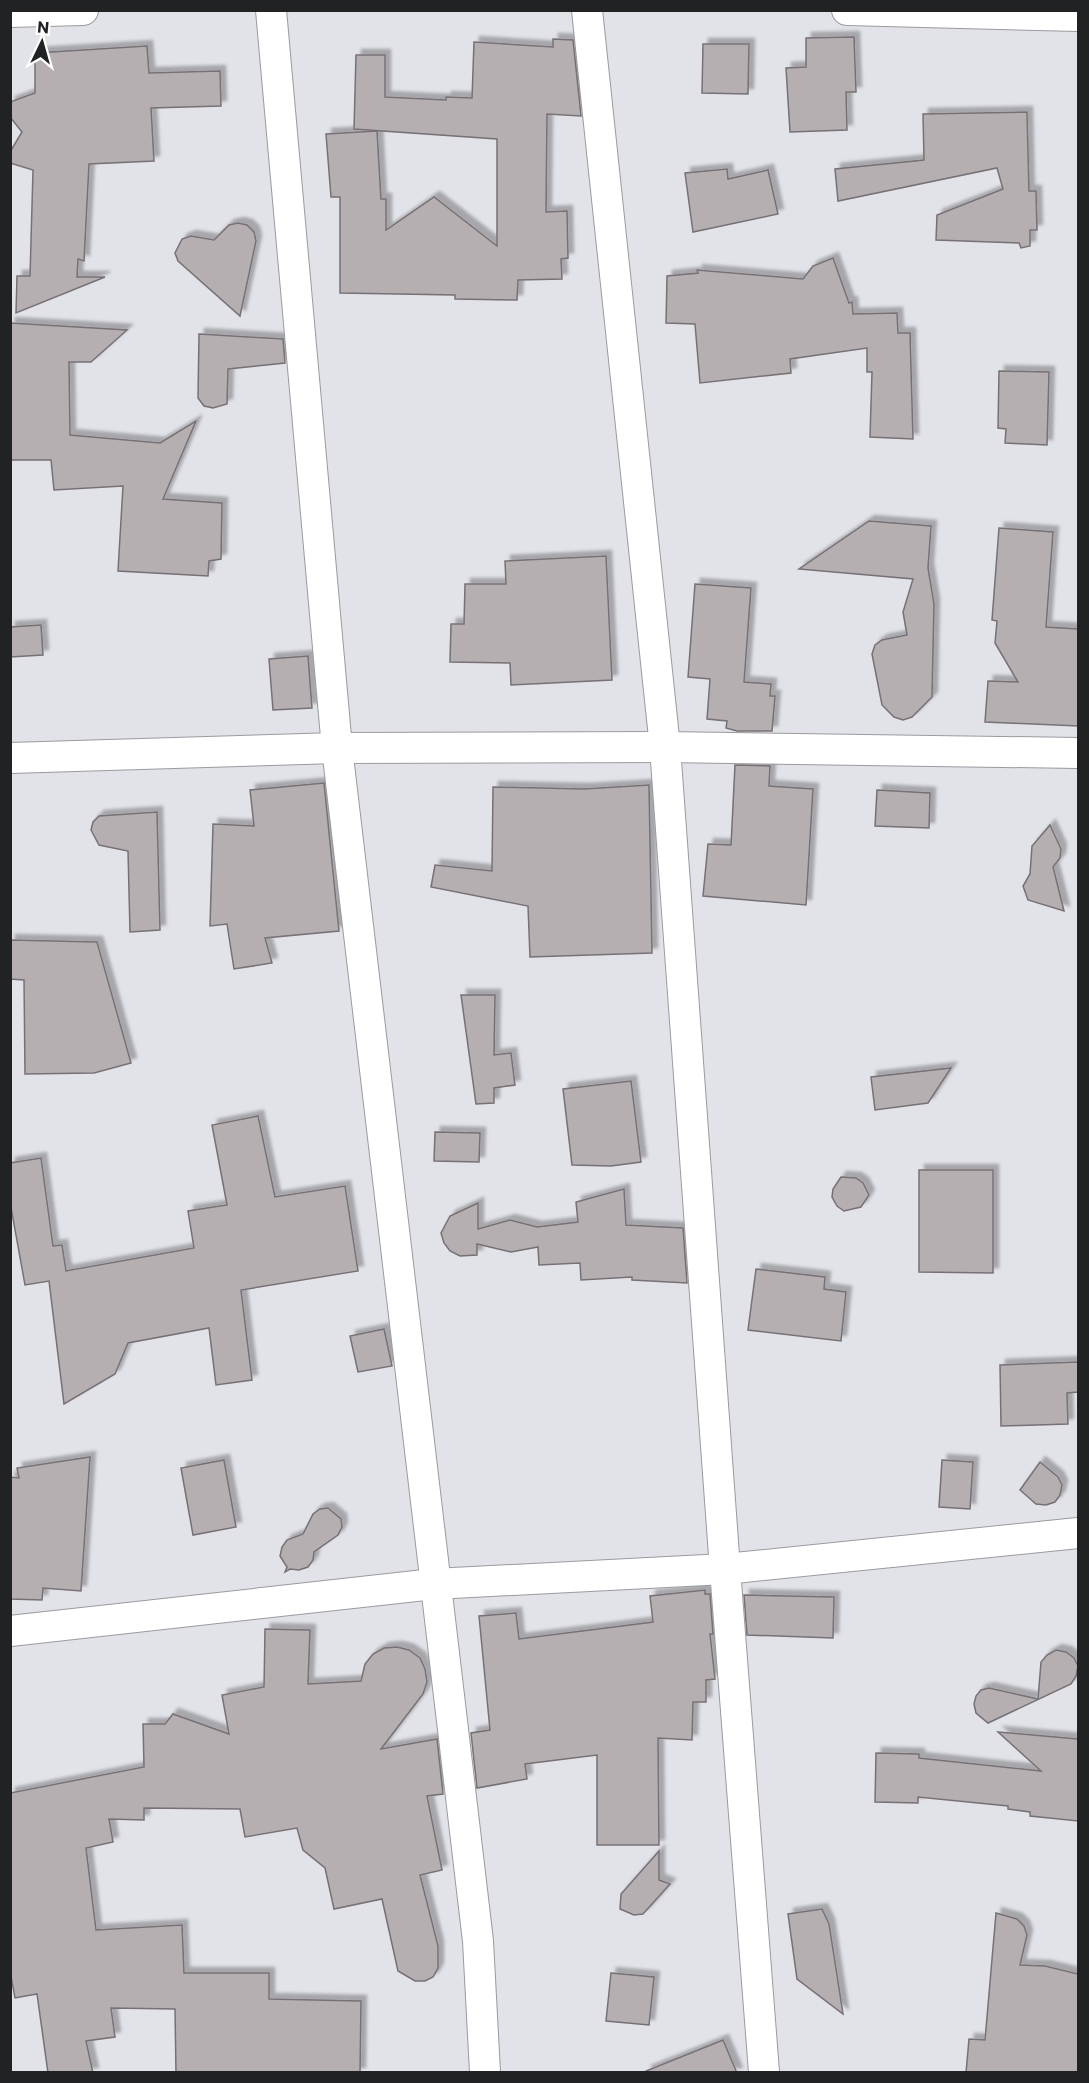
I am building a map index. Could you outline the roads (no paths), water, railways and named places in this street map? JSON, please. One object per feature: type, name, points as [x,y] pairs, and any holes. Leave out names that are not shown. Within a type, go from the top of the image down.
[{"type":"street","points":[[10,12],[83,10]]},
{"type":"street","points":[[271,10],[337,748],[478,1941],[485,2073]]},
{"type":"street","points":[[587,10],[665,747],[724,1569],[764,2073]]},
{"type":"street","points":[[847,10],[1078,16]]},
{"type":"street","points":[[10,758],[337,748],[665,747],[1078,753]]},
{"type":"street","points":[[10,1631],[434,1584],[724,1569],[1078,1533]]}]
